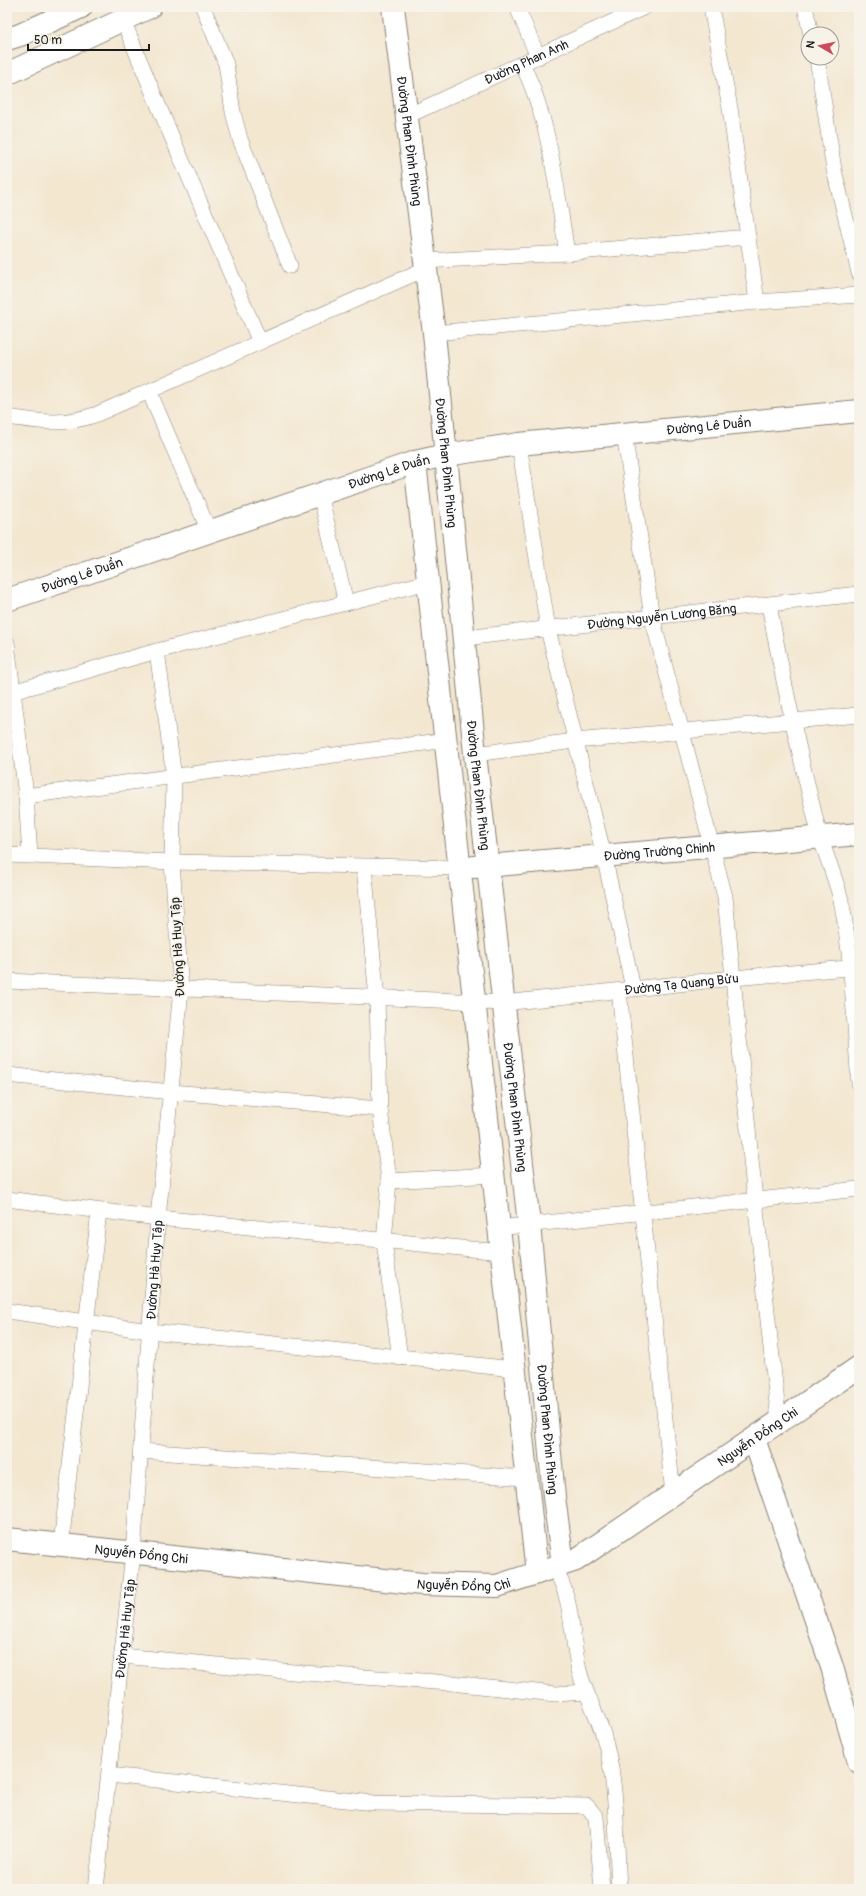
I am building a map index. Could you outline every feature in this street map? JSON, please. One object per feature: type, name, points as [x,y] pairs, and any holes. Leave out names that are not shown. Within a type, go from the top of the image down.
[{"type":"main road","points":[[11,36],[81,7]]},
{"type":"main road","points":[[7,74],[150,7]]},
{"type":"main road","name":"Đường Phan Đình Phùng","points":[[393,7],[434,333],[475,754],[530,1224],[554,1497],[552,1568]]},
{"type":"main road","name":"Đường Lê Duẩn","points":[[7,600],[415,462],[446,455],[519,444],[859,411]]},
{"type":"main road","name":"Đường Phan Đình Phùng","points":[[415,462],[447,740],[459,868],[526,1478],[552,1568]]},
{"type":"main road","name":"Đường Trường Chinh","points":[[459,868],[859,834]]},
{"type":"main road","name":"Nguyễn Đổng Chi","points":[[7,1539],[422,1584],[497,1586],[576,1560],[859,1367]]},
{"type":"main road","points":[[754,1439],[832,1667],[859,1762]]},
{"type":"street","points":[[203,7],[226,64],[229,76],[233,112],[240,139],[290,266]]},
{"type":"street","points":[[517,7],[538,57]]},
{"type":"street","name":"Đường Phan Anh","points":[[407,116],[645,7]]},
{"type":"street","points":[[711,7],[730,108],[757,302]]},
{"type":"street","points":[[805,7],[809,26]]},
{"type":"street","points":[[123,20],[158,107],[260,342]]},
{"type":"street","points":[[522,64],[532,83],[542,116],[567,253]]},
{"type":"street","points":[[818,66],[834,170],[859,273]]},
{"type":"street","points":[[7,417],[59,424],[75,421],[149,391],[260,342],[425,265],[748,237]]},
{"type":"street","points":[[434,333],[757,302],[859,295]]},
{"type":"street","points":[[149,391],[209,531]]},
{"type":"street","points":[[624,434],[652,617],[725,896],[755,1200],[779,1422]]},
{"type":"street","points":[[519,444],[548,629],[604,856],[626,989],[644,1212],[674,1494]]},
{"type":"street","points":[[320,494],[346,603]]},
{"type":"street","points":[[12,692],[157,651],[428,582]]},
{"type":"street","name":"Đường Nguyễn Lương Băng","points":[[464,638],[859,594]]},
{"type":"street","points":[[769,605],[792,722],[820,837],[837,884],[854,968],[859,1083]]},
{"type":"street","points":[[7,643],[26,796],[30,855]]},
{"type":"street","name":"Đường Hà Huy Tập","points":[[96,1889],[133,1553],[158,1218],[181,990],[172,862],[174,777],[157,651]]},
{"type":"street","points":[[475,754],[575,741],[859,715]]},
{"type":"street","points":[[26,796],[447,740]]},
{"type":"street","points":[[7,855],[172,862],[459,868]]},
{"type":"street","points":[[364,867],[377,998],[380,1109],[389,1181],[384,1242],[400,1358]]},
{"type":"street","name":"Đường Tạ Quang Bửu","points":[[7,981],[181,990],[504,1003],[734,978],[854,968]]},
{"type":"street","points":[[7,1075],[171,1092],[380,1109]]},
{"type":"street","points":[[389,1181],[493,1175]]},
{"type":"street","points":[[499,1228],[859,1189]]},
{"type":"street","points":[[7,1199],[158,1218],[384,1242],[501,1252]]},
{"type":"street","points":[[61,1545],[99,1211]]},
{"type":"street","points":[[7,1311],[150,1331],[514,1369]]},
{"type":"street","points":[[141,1451],[526,1478]]},
{"type":"street","points":[[552,1568],[567,1595],[574,1645],[585,1692],[606,1741],[612,1778],[619,1889]]},
{"type":"street","points":[[122,1656],[304,1674],[451,1683],[556,1694],[585,1692]]},
{"type":"street","points":[[109,1775],[374,1803],[587,1806],[596,1817],[602,1889]]}]
